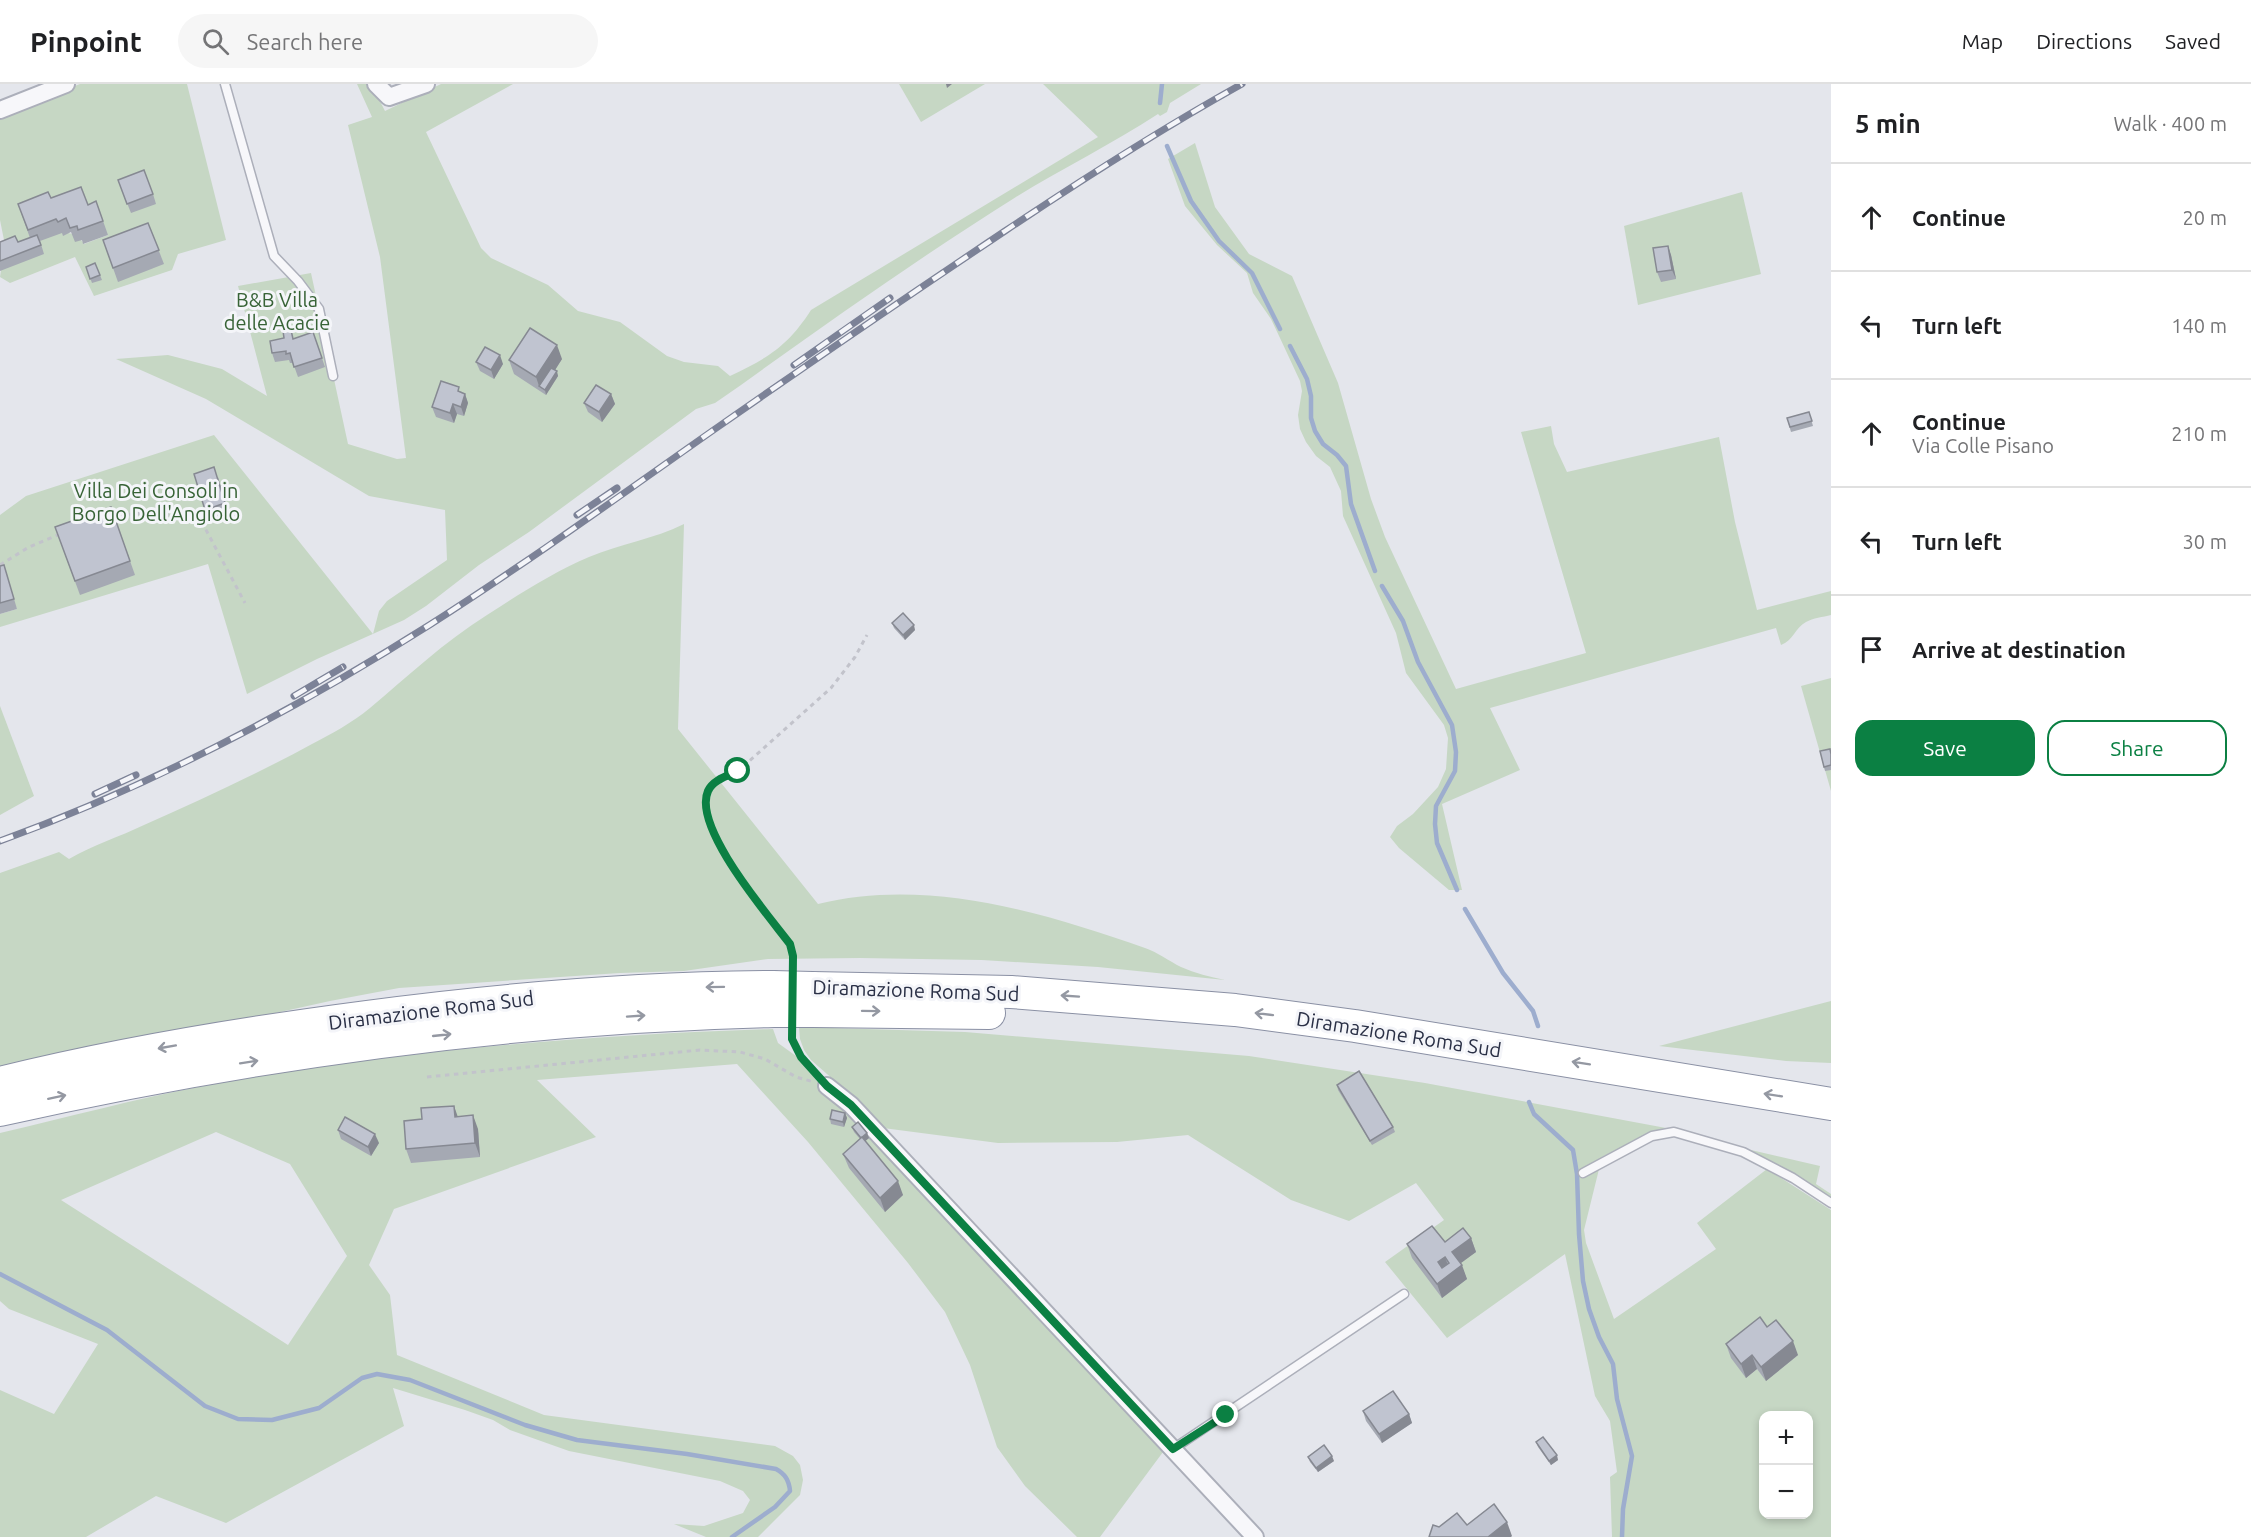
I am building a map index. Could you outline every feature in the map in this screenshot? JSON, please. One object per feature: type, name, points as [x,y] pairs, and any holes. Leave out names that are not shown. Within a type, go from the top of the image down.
[{"type":"highway","name":"Diramazione Roma Sud","points":[[0,1083],[95,1061],[214,1039],[424,1009],[610,992],[793,999],[1038,1015],[1232,1031],[1342,1045],[1831,1125]]},
{"type":"highway","name":"Diramazione Roma Sud","points":[[0,1110],[171,1075],[367,1044],[793,999],[1011,992],[1235,1010],[1355,1026],[1831,1104]]},
{"type":"street","points":[[0,110],[66,84]]},
{"type":"street","points":[[376,84],[389,96],[426,84]]},
{"type":"street","points":[[827,1086],[851,1105],[1255,1537]]},
{"type":"lane","points":[[225,84],[273,256],[298,281],[319,309],[333,376]]},
{"type":"lane","points":[[1583,1173],[1652,1136],[1674,1132],[1743,1152],[1793,1178],[1831,1203]]},
{"type":"lane","points":[[1173,1449],[1404,1294]]},
{"type":"path","points":[[110,516],[155,512],[191,520],[205,528],[245,603]]},
{"type":"path","points":[[0,565],[29,547],[62,532]]},
{"type":"path","points":[[827,1086],[801,1057],[792,1039],[793,999],[790,944],[732,866],[708,822],[706,800],[708,790],[718,780],[738,771],[831,688],[855,657],[867,635]]},
{"type":"path","points":[[427,1077],[700,1050],[740,1052],[765,1059],[796,1077],[827,1086]]},
{"type":"green space","points":[[80,84],[187,84],[226,240],[178,254],[172,270],[94,296],[75,257],[10,283],[0,277],[5,245],[0,220],[0,115]],"holes":[[[54,206],[108,235],[84,244],[80,238],[69,233],[62,233]]]},
{"type":"green space","name":"B&B Villa delle Acacie","points":[[357,84],[371,84],[385,111],[441,84],[513,84],[426,132],[481,248],[491,258],[548,285],[578,311],[620,322],[667,356],[684,362],[718,366],[730,376],[776,350],[794,333],[811,310],[1098,137],[1043,84],[1201,84],[1170,103],[1167,112],[1160,116],[1158,114],[1034,186],[946,242],[715,403],[696,409],[529,532],[479,565],[426,606],[404,620],[373,634],[379,611],[387,601],[447,560],[445,510],[369,496],[206,399],[116,359],[168,355],[222,369],[267,396],[238,286],[311,273],[348,444],[397,459],[406,458],[380,257],[348,125],[372,117]]},
{"type":"green space","points":[[899,84],[985,84],[921,122]]},
{"type":"green space","points":[[1195,143],[1215,207],[1249,254],[1292,276],[1338,383],[1371,499],[1385,537],[1456,689],[1586,653],[1521,432],[1551,426],[1554,444],[1567,472],[1719,437],[1735,522],[1757,610],[1831,591],[1831,615],[1806,622],[1781,645],[1776,628],[1490,708],[1520,770],[1442,804],[1462,890],[1449,890],[1399,848],[1390,837],[1397,826],[1413,814],[1438,787],[1446,769],[1448,738],[1444,725],[1406,673],[1396,633],[1343,516],[1341,491],[1330,467],[1316,456],[1300,429],[1298,415],[1302,391],[1300,381],[1271,319],[1253,293],[1247,273],[1217,245],[1185,206],[1168,159]]},
{"type":"green space","points":[[1742,192],[1761,274],[1638,305],[1624,226]]},
{"type":"green space","name":"Villa Dei Consoli in Borgo Dell'Angiolo","points":[[214,435],[373,634],[247,694],[208,564],[0,627],[0,614],[17,609],[0,577],[0,515],[26,496]]},
{"type":"green space","points":[[684,524],[678,729],[818,904],[859,897],[901,894],[984,902],[1066,922],[1150,950],[1186,969],[1225,980],[1098,967],[982,960],[768,959],[684,971],[620,973],[399,988],[330,1001],[0,1074],[0,873],[59,852],[69,859],[270,766],[356,719],[456,636],[537,584],[589,557],[661,534]]},
{"type":"green space","points":[[1831,678],[1831,791],[1801,686]]},
{"type":"green space","points":[[0,706],[34,796],[0,815]]},
{"type":"green space","points":[[1831,1001],[1831,1063],[1786,1061],[1659,1046]]},
{"type":"green space","points":[[799,1027],[965,1032],[1249,1056],[1425,1083],[1666,1128],[1646,1135],[1602,1157],[1584,1230],[1586,1243],[1614,1319],[1716,1249],[1697,1223],[1767,1169],[1831,1210],[1831,1537],[1612,1537],[1610,1477],[1617,1472],[1610,1421],[1595,1396],[1565,1254],[1447,1338],[1385,1262],[1444,1220],[1416,1183],[1349,1221],[1291,1200],[1188,1135],[1117,1142],[998,1143],[883,1128],[859,1102],[811,1060],[804,1050]],"holes":[[[1781,1334],[1766,1380],[1757,1369],[1746,1378]]]},
{"type":"green space","points":[[773,1029],[778,1043],[796,1056],[817,1081],[831,1091],[1045,1320],[1163,1452],[1100,1537],[1077,1537],[1025,1486],[997,1447],[970,1365],[945,1312],[908,1263],[808,1142],[737,1064],[537,1080],[596,1137],[394,1209],[369,1265],[390,1295],[397,1355],[544,1415],[775,1446],[793,1456],[800,1465],[803,1480],[800,1495],[758,1537],[706,1537],[674,1524],[704,1526],[743,1513],[750,1500],[743,1491],[720,1481],[569,1451],[510,1430],[493,1420],[393,1388],[404,1426],[226,1523],[156,1496],[86,1537],[0,1537],[0,1390],[54,1414],[98,1344],[9,1309],[0,1301],[0,1133],[178,1091],[345,1063],[559,1040]],"holes":[[[216,1132],[290,1164],[347,1256],[288,1345],[61,1200]]]},
{"type":"green space","points":[[1751,1150],[1820,1166],[1816,1184],[1831,1194],[1831,1197]]},
{"type":"building","points":[[144,170],[153,194],[127,204],[118,180]]},
{"type":"building","points":[[81,187],[88,205],[96,201],[103,221],[78,230],[77,226],[70,228],[66,218],[58,222],[56,219],[28,230],[18,204],[48,192],[51,198]]},
{"type":"building","points":[[148,223],[159,250],[113,268],[103,240]]},
{"type":"building","points":[[37,235],[41,245],[0,261],[0,242],[15,236],[18,242]]},
{"type":"building","points":[[1668,246],[1672,270],[1657,272],[1653,248]]},
{"type":"building","points":[[95,263],[100,275],[90,279],[86,267]]},
{"type":"building","points":[[530,328],[557,345],[536,377],[509,360]]},
{"type":"building","points":[[291,330],[293,339],[313,332],[322,358],[294,367],[290,353],[286,354],[286,351],[272,353],[270,341],[284,338],[283,331]]},
{"type":"building","points":[[485,347],[500,355],[491,370],[476,362]]},
{"type":"building","points":[[551,368],[557,371],[545,390],[539,386]]},
{"type":"building","points":[[441,381],[459,387],[458,391],[465,394],[461,407],[453,404],[450,413],[432,407]]},
{"type":"building","points":[[596,385],[611,394],[599,412],[584,403]]},
{"type":"building","points":[[1809,412],[1812,421],[1790,427],[1787,418]]},
{"type":"building","points":[[214,467],[225,503],[205,510],[194,474]]},
{"type":"building","name":"Villa Dei Consoli in Borgo Dell'Angiolo","points":[[111,507],[130,561],[75,581],[55,527]]},
{"type":"building","points":[[4,565],[14,599],[0,603],[0,566]]},
{"type":"building","points":[[903,613],[914,625],[903,635],[892,623]]},
{"type":"building","points":[[1830,749],[1831,765],[1824,767],[1820,751]]},
{"type":"building","points":[[1359,1071],[1393,1127],[1370,1141],[1337,1085]]},
{"type":"building","points":[[454,1106],[455,1117],[473,1115],[475,1143],[406,1149],[404,1121],[422,1119],[421,1108]]},
{"type":"building","points":[[832,1110],[845,1113],[843,1122],[830,1119]]},
{"type":"building","points":[[345,1117],[375,1134],[368,1147],[338,1130]]},
{"type":"building","points":[[858,1122],[867,1133],[861,1138],[852,1127]]},
{"type":"building","points":[[862,1137],[898,1181],[880,1198],[843,1154]]},
{"type":"building","points":[[1432,1226],[1445,1242],[1463,1228],[1471,1238],[1452,1252],[1462,1265],[1437,1284],[1407,1244]],"holes":[[[1445,1257],[1449,1263],[1442,1268],[1438,1262]]]},
{"type":"building","points":[[1760,1317],[1767,1327],[1776,1320],[1793,1341],[1761,1367],[1752,1355],[1741,1364],[1726,1344]]},
{"type":"building","points":[[1393,1391],[1409,1414],[1379,1434],[1363,1411]]},
{"type":"building","points":[[1543,1437],[1557,1455],[1549,1461],[1536,1442]]},
{"type":"building","points":[[1324,1445],[1332,1456],[1316,1468],[1308,1457]]},
{"type":"building","points":[[1494,1504],[1507,1522],[1488,1537],[1429,1537],[1433,1525],[1439,1527],[1457,1513],[1467,1525]]},
{"type":"waterway","points":[[1160,103],[1162,84]]},
{"type":"waterway","points":[[1167,146],[1191,201],[1219,241],[1252,273],[1280,329]]},
{"type":"waterway","points":[[1290,346],[1307,379],[1311,396],[1311,418],[1315,431],[1323,444],[1346,466],[1351,504],[1375,571]]},
{"type":"waterway","points":[[1382,586],[1403,621],[1418,662],[1452,725],[1456,752],[1455,771],[1436,806],[1435,824],[1437,843],[1457,890]]},
{"type":"waterway","points":[[1465,909],[1503,973],[1533,1011],[1538,1026]]},
{"type":"waterway","points":[[1529,1102],[1534,1114],[1573,1150],[1577,1174],[1583,1281],[1589,1309],[1599,1337],[1613,1364],[1617,1399],[1632,1456],[1623,1509],[1622,1537]]},
{"type":"waterway","points":[[0,1274],[107,1330],[205,1406],[238,1419],[272,1420],[319,1408],[362,1378],[377,1374],[410,1380],[525,1425],[577,1440],[687,1454],[779,1471],[788,1481],[790,1491],[775,1507],[732,1537]]},
{"type":"railway","points":[[0,841],[167,771],[275,716],[380,656],[503,577],[823,354],[1034,212],[1152,137],[1242,84]]},
{"type":"railway","points":[[794,365],[890,298]]},
{"type":"railway","points":[[577,515],[617,488]]},
{"type":"railway","points":[[294,696],[343,667]]},
{"type":"railway","points":[[95,794],[136,775]]},
{"type":"route","points":[[738,771],[718,780],[708,790],[706,800],[708,822],[732,866],[790,944],[793,956],[792,1039],[801,1057],[827,1086],[851,1105],[1173,1449],[1226,1415]]}]
